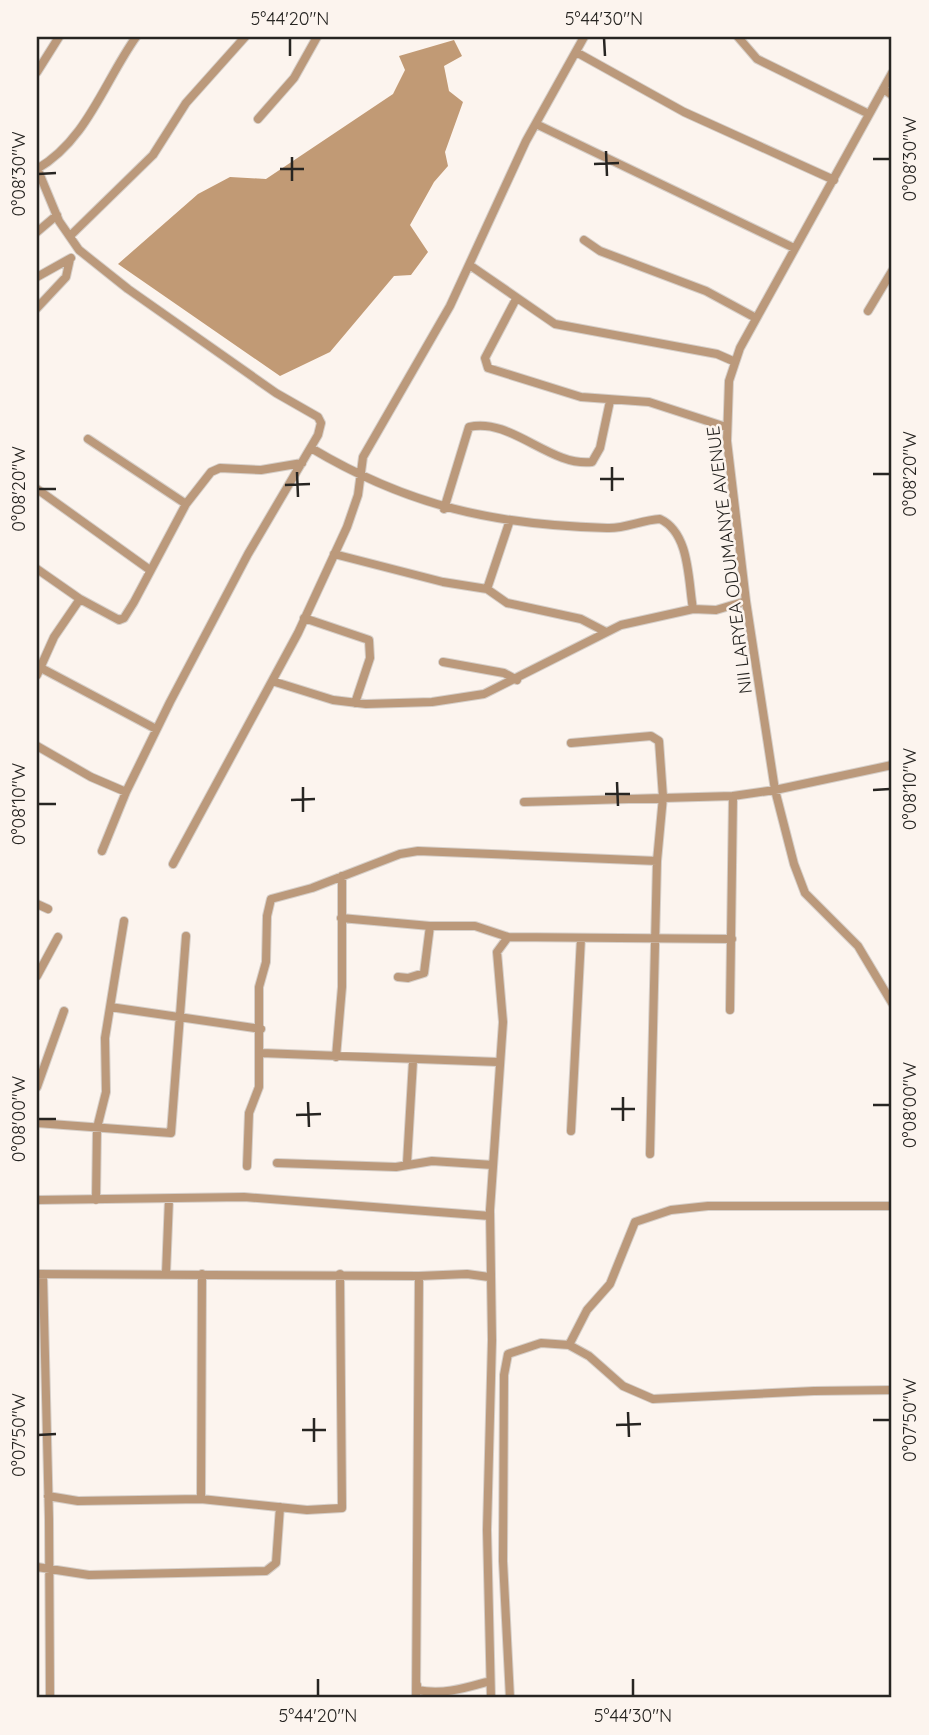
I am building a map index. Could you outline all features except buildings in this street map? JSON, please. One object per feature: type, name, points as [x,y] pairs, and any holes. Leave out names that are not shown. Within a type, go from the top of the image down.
[{"type":"street","points":[[37,72],[58,37]]},
{"type":"street","points":[[102,851],[156,729],[248,554],[321,430],[318,417],[276,393],[128,289],[79,250],[57,215],[37,168],[58,157],[74,138],[136,37]]},
{"type":"street","points":[[70,236],[153,155],[186,103],[245,37]]},
{"type":"street","points":[[258,119],[293,78],[317,37]]},
{"type":"street","points":[[173,864],[272,681],[334,554],[358,495],[363,457],[471,266],[536,124],[584,37]]},
{"type":"street","points":[[738,37],[757,59],[869,114]]},
{"type":"street","points":[[576,52],[684,112],[834,180]]},
{"type":"street","name":"NII LARYEA ODUMANYE AVENUE","points":[[892,73],[834,180],[754,317],[733,361],[726,427],[747,601],[775,790],[794,864],[805,893],[858,946],[892,1003]]},
{"type":"street","points":[[883,89],[892,95]]},
{"type":"street","points":[[536,124],[794,248]]},
{"type":"street","points":[[37,232],[57,215]]},
{"type":"street","points":[[584,240],[600,251],[706,291],[754,317]]},
{"type":"street","points":[[37,277],[70,259],[79,250]]},
{"type":"street","points":[[37,307],[65,277],[70,259]]},
{"type":"street","points":[[471,266],[555,324],[717,354],[733,361]]},
{"type":"street","points":[[869,311],[892,271]]},
{"type":"street","points":[[516,299],[485,358],[488,368],[581,397],[649,402],[726,427]]},
{"type":"street","points":[[444,509],[469,427],[501,430],[548,451],[592,462],[600,448],[610,401]]},
{"type":"street","points":[[88,439],[186,504]]},
{"type":"street","points":[[310,448],[360,475],[444,509],[510,520],[609,528],[648,519],[666,522],[677,534],[681,544],[693,608]]},
{"type":"street","points":[[37,569],[113,618],[124,618],[186,504],[215,469],[261,470],[302,463]]},
{"type":"street","points":[[37,489],[150,570]]},
{"type":"street","points":[[486,589],[510,520]]},
{"type":"street","points":[[334,554],[443,582],[486,589],[507,603],[581,619],[606,632]]},
{"type":"street","points":[[80,599],[54,638],[39,671],[156,729]]},
{"type":"street","points":[[272,681],[355,703],[432,702],[484,694],[517,680],[621,625],[693,608],[716,610],[747,601]]},
{"type":"street","points":[[304,618],[369,640],[370,658],[355,703]]},
{"type":"street","points":[[443,662],[504,673],[517,680]]},
{"type":"street","points":[[571,743],[655,736],[659,741],[663,797],[657,861],[650,1154]]},
{"type":"street","points":[[37,746],[91,778],[126,792]]},
{"type":"street","points":[[524,802],[733,796],[775,790],[892,765]]},
{"type":"street","points":[[730,1010],[733,796]]},
{"type":"street","points":[[247,1166],[249,1113],[259,1087],[261,1029],[258,987],[266,962],[267,916],[271,899],[400,854],[418,851],[657,861]]},
{"type":"street","points":[[335,1057],[342,987],[342,876]]},
{"type":"street","points":[[37,904],[48,909]]},
{"type":"street","points":[[341,918],[430,926],[475,926],[508,937],[732,939]]},
{"type":"street","points":[[96,1200],[97,1128],[106,1092],[104,1048],[124,921]]},
{"type":"street","points":[[398,977],[408,978],[424,974],[430,926]]},
{"type":"street","points":[[37,1123],[171,1133],[187,936]]},
{"type":"street","points":[[37,976],[58,937]]},
{"type":"street","points":[[491,1698],[487,1530],[493,1287],[489,1277],[492,1259],[491,1216],[498,1062],[503,1006],[497,952],[508,937]]},
{"type":"street","points":[[571,1131],[581,937]]},
{"type":"street","points":[[110,1007],[261,1029]]},
{"type":"street","points":[[37,1087],[64,1011]]},
{"type":"street","points":[[261,1053],[413,1061],[498,1062]]},
{"type":"street","points":[[407,1163],[413,1061]]},
{"type":"street","points":[[277,1163],[396,1167],[407,1163],[432,1161],[493,1165]]},
{"type":"street","points":[[37,1200],[244,1197],[491,1216]]},
{"type":"street","points":[[166,1274],[169,1199]]},
{"type":"street","points":[[569,1345],[587,1310],[610,1284],[635,1222],[671,1210],[708,1206],[892,1206]]},
{"type":"street","points":[[50,1698],[47,1437],[41,1360],[40,1274],[467,1274],[489,1277]]},
{"type":"street","points":[[201,1499],[202,1274]]},
{"type":"street","points":[[48,1496],[78,1500],[201,1499],[280,1507],[342,1508],[340,1274]]},
{"type":"street","points":[[416,1698],[419,1276]]},
{"type":"street","points":[[510,1698],[503,1561],[505,1362],[508,1354],[541,1343],[569,1345],[589,1356],[623,1387],[653,1399],[827,1390],[892,1390]]},
{"type":"street","points":[[37,1439],[47,1437]]},
{"type":"street","points":[[37,1567],[89,1575],[266,1572],[276,1563],[280,1507]]},
{"type":"street","points":[[416,1682],[417,1690],[432,1693],[453,1692],[490,1681]]},
{"type":"shaded area","points":[[454,40],[462,56],[444,66],[449,91],[463,102],[445,152],[448,166],[434,182],[410,225],[428,252],[411,275],[394,276],[330,352],[280,376],[118,264],[198,194],[230,177],[266,179],[393,94],[405,70],[399,56]]}]
